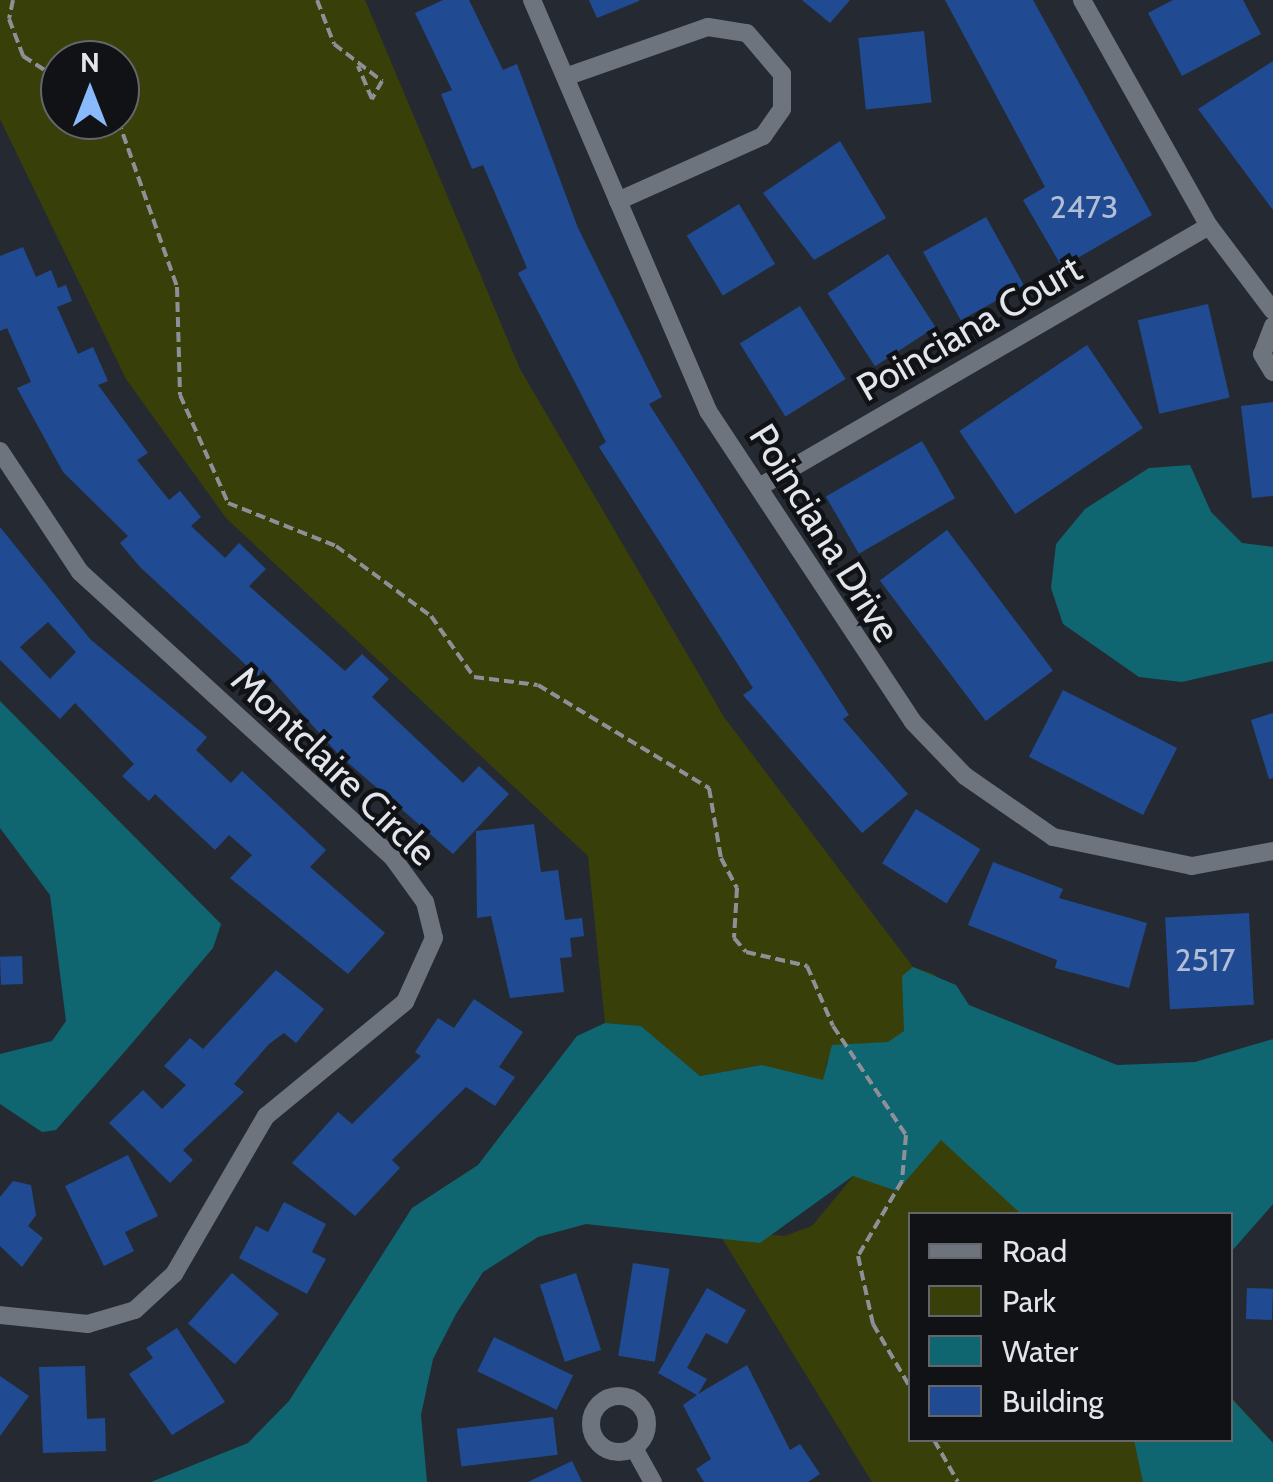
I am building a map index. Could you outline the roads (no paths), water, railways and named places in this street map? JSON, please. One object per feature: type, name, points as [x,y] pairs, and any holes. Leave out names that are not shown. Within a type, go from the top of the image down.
[{"type":"street","name":"Poinciana Drive","points":[[532,0],[568,76],[708,411],[761,486],[850,638],[965,776],[1052,837],[1192,866],[1273,851]]},
{"type":"street","points":[[1082,0],[1209,226],[1273,311]]},
{"type":"street","points":[[568,76],[708,26],[746,32],[782,74],[782,109],[764,136],[618,201]]},
{"type":"street","name":"Poinciana Court","points":[[761,486],[1209,226]]},
{"type":"street","points":[[1273,326],[1262,354],[1273,372]]},
{"type":"street","name":"Montclaire Circle","points":[[0,452],[80,572],[393,858],[425,902],[434,938],[405,1002],[266,1116],[174,1274],[135,1310],[88,1324],[0,1315]]},
{"type":"street","points":[[634,1448],[653,1482]]},
{"type":"water","points":[[1190,465],[1211,512],[1242,543],[1273,547],[1273,661],[1182,682],[1139,677],[1063,624],[1051,588],[1056,544],[1085,509],[1149,468]]},
{"type":"water","points":[[0,701],[221,924],[213,948],[127,1049],[56,1130],[42,1132],[0,1104],[0,1054],[52,1041],[66,1021],[50,895],[0,828]]},
{"type":"water","points":[[913,967],[956,985],[969,1005],[1117,1065],[1195,1062],[1273,1039],[1273,1204],[1233,1250],[1233,1212],[1019,1212],[941,1140],[897,1191],[853,1176],[760,1243],[586,1224],[538,1237],[483,1272],[456,1314],[433,1359],[421,1415],[427,1482],[151,1482],[248,1443],[289,1401],[412,1208],[478,1165],[577,1036],[605,1023],[641,1026],[700,1076],[762,1065],[823,1080],[832,1045],[888,1042],[904,1031],[902,976]]},
{"type":"water","points":[[1233,1400],[1273,1443],[1273,1482],[1143,1482],[1134,1442],[1233,1442]]}]
